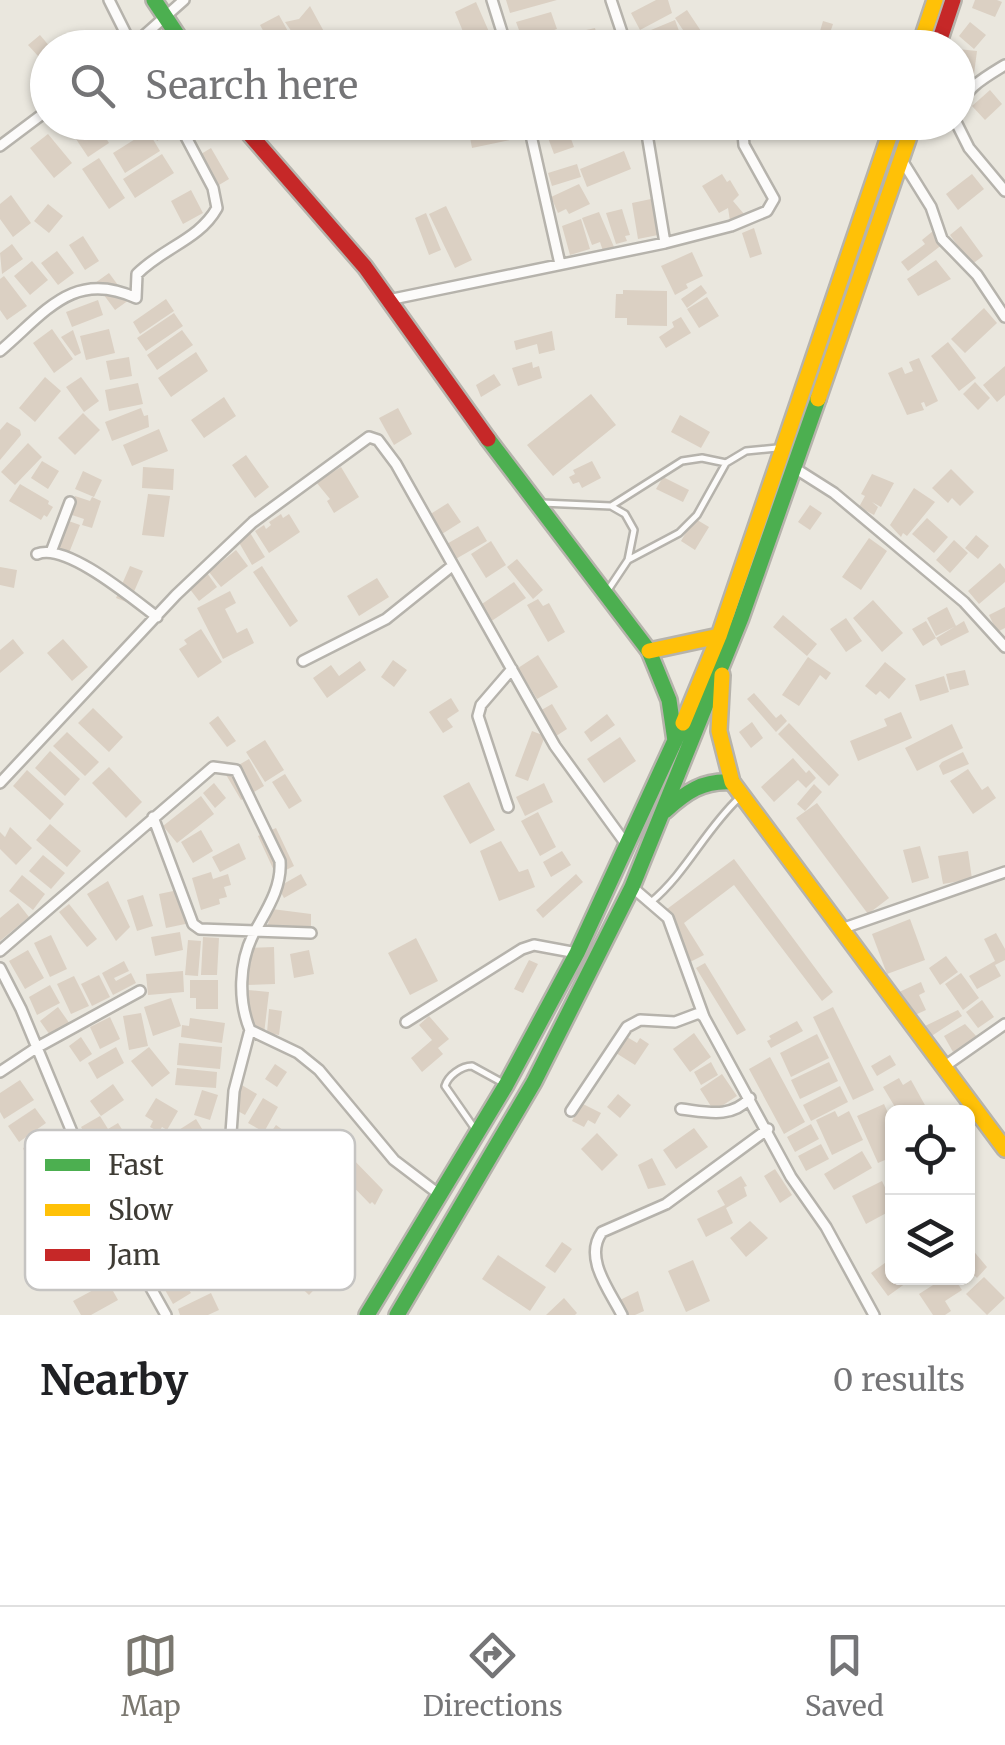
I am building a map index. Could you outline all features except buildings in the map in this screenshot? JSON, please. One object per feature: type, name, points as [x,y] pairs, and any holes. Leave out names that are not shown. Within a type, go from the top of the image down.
[{"type":"main road","points":[[154,0],[174,30]]},
{"type":"main road","points":[[925,30],[935,0]]},
{"type":"main road","points":[[944,30],[953,0]]},
{"type":"main road","points":[[255,140],[365,267],[534,503],[649,651],[669,700],[675,741]]},
{"type":"main road","points":[[367,1315],[506,1085],[577,953],[675,741],[719,636],[888,140]]},
{"type":"main road","points":[[397,1315],[534,1082],[632,887],[723,666],[908,140]]},
{"type":"main road","points":[[649,651],[719,636]]},
{"type":"main road","points":[[723,666],[718,731],[737,789],[1005,1149]]},
{"type":"main road","points":[[664,811],[688,788],[702,782],[737,789]]},
{"type":"street","points":[[109,0],[124,30]]},
{"type":"street","points":[[150,30],[184,0]]},
{"type":"street","points":[[492,0],[502,30]]},
{"type":"street","points":[[611,0],[621,30]]},
{"type":"street","points":[[975,86],[1005,65]]},
{"type":"street","points":[[0,146],[30,124]]},
{"type":"street","points":[[0,352],[67,294],[108,287],[136,298],[137,274],[154,257],[210,222],[218,208],[213,188],[188,140]]},
{"type":"street","points":[[532,140],[560,264]]},
{"type":"street","points":[[649,140],[665,243]]},
{"type":"street","points":[[388,300],[731,226],[773,206],[774,199],[744,140]]},
{"type":"street","points":[[965,140],[1005,191]]},
{"type":"street","points":[[902,160],[931,207],[942,239],[978,276],[1005,317]]},
{"type":"street","points":[[0,783],[156,617],[253,522],[369,437],[386,449],[555,746],[627,846]]},
{"type":"street","points":[[792,467],[834,493],[964,602],[1005,647]]},
{"type":"street","points":[[51,552],[70,502]]},
{"type":"street","points":[[37,554],[51,552],[106,579],[156,617]]},
{"type":"street","points":[[302,661],[386,619],[452,566]]},
{"type":"street","points":[[508,807],[478,716],[481,705],[512,669]]},
{"type":"street","points":[[0,950],[214,768],[230,768],[240,774],[280,861],[281,872],[266,918],[255,931],[242,975],[242,999],[250,1030],[234,1091],[231,1130]]},
{"type":"street","points":[[153,818],[192,924],[200,929],[311,933]]},
{"type":"street","points":[[841,930],[1003,876]]},
{"type":"street","points":[[632,887],[668,918],[704,1017],[791,1177],[826,1227],[874,1315]]},
{"type":"street","points":[[406,1022],[522,949],[534,945],[577,953]]},
{"type":"street","points":[[0,968],[21,1008],[71,1130]]},
{"type":"street","points":[[0,1072],[140,991]]},
{"type":"street","points":[[571,1111],[627,1027],[640,1020],[675,1022],[699,1012],[704,1017]]},
{"type":"street","points":[[945,1066],[1005,1024]]},
{"type":"street","points":[[250,1030],[298,1053],[319,1070],[394,1160],[440,1195]]},
{"type":"street","points":[[681,1109],[720,1114],[741,1108],[750,1098]]},
{"type":"street","points":[[622,1315],[596,1262],[596,1240],[602,1232],[666,1204],[768,1129]]},
{"type":"street","points":[[150,1290],[166,1315]]},
{"type":"lane","points":[[628,560],[679,533],[696,515],[726,463],[746,452],[785,447]]},
{"type":"lane","points":[[611,506],[682,461],[702,458],[726,463]]},
{"type":"lane","points":[[534,503],[611,506],[624,514],[634,530],[628,560],[605,595]]},
{"type":"lane","points":[[650,902],[670,886],[737,789]]},
{"type":"lane","points":[[476,1131],[446,1086],[448,1079],[472,1066],[506,1085]]},
{"type":"traffic: fast","points":[[154,0],[174,30]]},
{"type":"traffic: fast","points":[[397,1315],[534,1082],[632,887],[741,618],[818,399]]},
{"type":"traffic: fast","points":[[488,439],[649,651],[669,700],[675,741]]},
{"type":"traffic: fast","points":[[367,1315],[506,1085],[577,953],[683,723]]},
{"type":"traffic: fast","points":[[665,811],[696,789],[732,782]]},
{"type":"traffic: slow","points":[[925,30],[935,0]]},
{"type":"traffic: slow","points":[[683,723],[719,636],[888,140]]},
{"type":"traffic: slow","points":[[818,399],[908,140]]},
{"type":"traffic: slow","points":[[649,651],[719,636]]},
{"type":"traffic: slow","points":[[722,675],[719,731],[732,782],[1005,1149]]},
{"type":"traffic: jam","points":[[943,30],[953,0]]},
{"type":"traffic: jam","points":[[255,140],[365,267],[488,439]]}]
